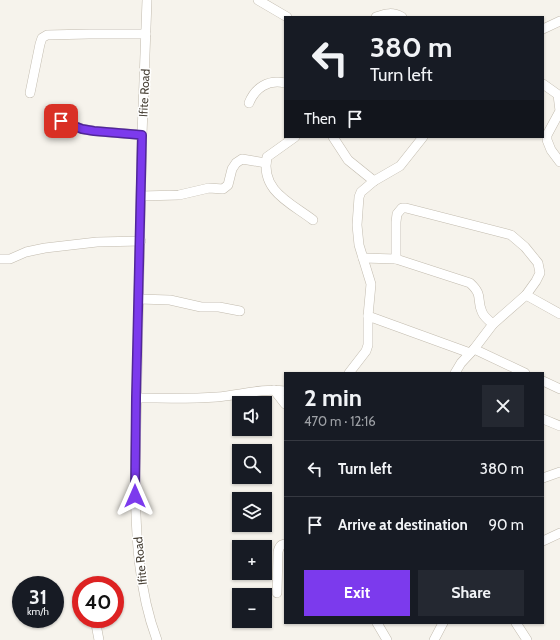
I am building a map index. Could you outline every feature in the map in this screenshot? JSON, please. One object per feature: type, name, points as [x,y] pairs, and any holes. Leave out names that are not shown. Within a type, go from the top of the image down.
[{"type":"street","name":"Ifite Road","points":[[147,0],[142,135],[135,496],[138,545],[146,604],[157,640]]},
{"type":"street","points":[[258,0],[284,16]]},
{"type":"street","points":[[379,16],[389,13],[400,16]]},
{"type":"street","points":[[544,29],[560,21]]},
{"type":"street","points":[[30,93],[40,44],[42,38],[47,35],[146,34]]},
{"type":"street","points":[[249,103],[258,88],[269,83],[284,83]]},
{"type":"street","points":[[544,85],[559,95],[560,111],[547,135],[547,140],[551,150],[560,162]]},
{"type":"street","points":[[61,121],[82,129],[142,135]]},
{"type":"street","points":[[294,138],[267,157],[266,173],[272,186],[280,197],[313,220]]},
{"type":"street","points":[[334,138],[348,160],[374,181]]},
{"type":"street","points":[[349,372],[366,351],[368,345],[368,316],[371,284],[359,245],[357,225],[359,197],[361,192],[374,181],[400,166],[422,138]]},
{"type":"street","points":[[141,196],[179,195],[209,188],[223,189],[228,186],[232,169],[236,162],[242,159],[266,162]]},
{"type":"street","points":[[396,259],[397,214],[402,208],[406,208],[498,230],[511,235],[525,247],[538,263],[540,273],[536,281],[526,294],[493,324],[461,363],[456,372]]},
{"type":"street","points":[[0,259],[10,259],[26,252],[45,248],[97,242],[141,241]]},
{"type":"street","points":[[363,258],[396,259],[470,283],[477,290],[480,296],[481,311],[484,317],[493,324]]},
{"type":"street","points":[[526,294],[560,314]]},
{"type":"street","points":[[139,298],[170,300],[201,307],[219,307],[240,311]]},
{"type":"street","points":[[368,316],[472,351],[523,372]]},
{"type":"street","points":[[544,381],[560,389]]},
{"type":"street","points":[[136,398],[208,398],[262,390],[284,391]]},
{"type":"street","points":[[274,390],[284,403]]},
{"type":"street","points":[[544,418],[560,426]]},
{"type":"street","points":[[544,478],[560,472]]},
{"type":"street","points":[[544,541],[560,533]]},
{"type":"street","points":[[277,593],[278,552],[282,544],[284,544]]},
{"type":"street","points":[[378,624],[387,640]]},
{"type":"street","points":[[434,640],[442,624]]},
{"type":"street","points":[[517,624],[527,640]]},
{"type":"street","points":[[97,628],[99,640]]},
{"type":"route","points":[[61,121],[82,129],[109,133],[142,135],[135,496]]}]
